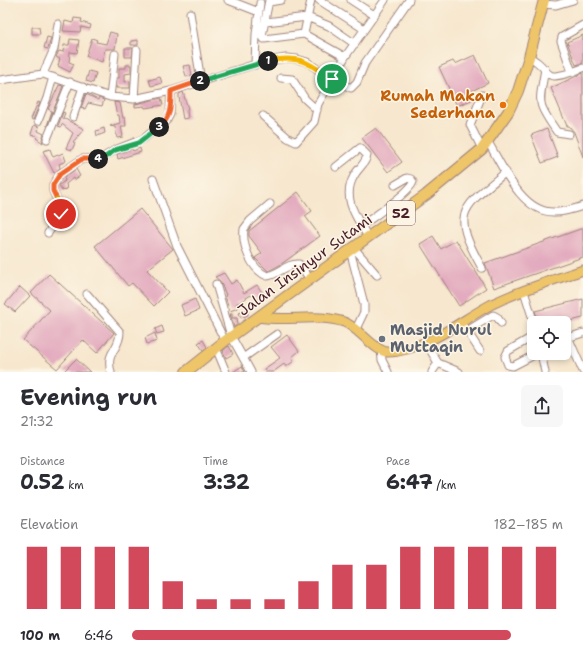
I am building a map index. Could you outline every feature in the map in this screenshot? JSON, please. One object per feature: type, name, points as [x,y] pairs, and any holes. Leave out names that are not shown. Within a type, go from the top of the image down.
[{"type":"highway","name":"Jalan Insinyur Sutami","points":[[186,372],[228,339],[426,195],[485,145],[508,112],[518,91],[544,2]]},
{"type":"main road","points":[[259,317],[274,319],[326,319],[344,322],[356,329],[386,353],[395,352],[426,342],[460,321],[493,304],[524,291],[583,270]]},
{"type":"street","points":[[228,0],[260,12]]},
{"type":"street","points":[[281,0],[269,1],[262,36],[264,39],[304,34],[344,57]]},
{"type":"street","points":[[304,34],[306,17],[311,0]]},
{"type":"street","points":[[319,0],[364,29]]},
{"type":"street","points":[[351,0],[374,15]]},
{"type":"street","points":[[263,116],[288,138],[296,142],[314,122],[317,110],[344,57],[355,44],[383,0]]},
{"type":"street","points":[[0,80],[43,74],[110,97],[134,99],[171,91],[255,65],[286,58],[297,58],[308,62],[332,79],[349,88],[354,87],[366,63],[409,0]]},
{"type":"street","points":[[544,2],[556,5],[573,0]]},
{"type":"street","points":[[255,65],[256,34],[260,3]]},
{"type":"street","points":[[190,13],[201,81]]},
{"type":"street","points":[[266,22],[306,17],[329,26],[355,44]]},
{"type":"street","points":[[43,74],[54,49],[58,24]]},
{"type":"street","points":[[572,72],[561,41],[562,37],[583,25]]},
{"type":"street","points":[[134,99],[137,50]]},
{"type":"street","points":[[110,97],[115,54]]},
{"type":"street","points":[[529,57],[540,62],[548,74],[555,77],[583,68]]},
{"type":"street","points":[[544,69],[539,101],[541,109],[557,132],[569,134]]},
{"type":"street","points":[[38,121],[53,77]]},
{"type":"street","points":[[281,78],[292,79],[305,99],[317,110]]},
{"type":"street","points":[[46,139],[70,82]]},
{"type":"street","points":[[73,117],[83,87]]},
{"type":"street","points":[[48,233],[61,214],[61,209],[53,191],[53,185],[60,174],[82,159],[102,158],[115,150],[143,139],[167,120],[170,114],[171,91]]},
{"type":"street","points":[[482,94],[470,125],[506,172],[516,190],[528,202],[552,213],[583,206]]},
{"type":"street","points":[[336,167],[360,148],[367,155],[367,160],[354,176],[349,192],[351,209],[368,237]]},
{"type":"street","points":[[482,268],[468,243],[464,226],[464,214],[469,204],[506,172]]},
{"type":"street","points":[[361,226],[401,196],[412,186],[413,182],[411,179],[407,178],[395,185]]},
{"type":"street","points":[[153,179],[177,246],[228,339],[243,358],[251,372]]},
{"type":"street","points":[[270,204],[250,221],[244,229],[244,243],[252,261],[263,275],[267,276],[278,273],[290,265],[299,264],[310,279]]},
{"type":"street","points":[[352,249],[377,275]]},
{"type":"street","points":[[352,249],[364,304],[364,312],[356,329]]},
{"type":"street","points":[[216,284],[228,339]]},
{"type":"street","points":[[524,291],[532,316]]},
{"type":"street","points":[[87,294],[120,332],[119,340],[109,358],[112,372]]},
{"type":"street","points":[[467,331],[492,315],[497,317],[501,323]]},
{"type":"street","points":[[460,321],[480,351]]},
{"type":"street","points":[[571,337],[583,333]]},
{"type":"street","points":[[243,358],[277,334]]},
{"type":"street","points":[[527,340],[508,351],[505,357],[508,365],[512,366],[527,358]]},
{"type":"street","points":[[426,342],[438,363],[459,372]]},
{"type":"street","points":[[216,348],[226,372]]},
{"type":"street","points":[[571,348],[583,371]]},
{"type":"street","points":[[381,350],[382,360],[388,372]]},
{"type":"street","points":[[543,360],[545,372]]},
{"type":"street","points":[[432,372],[438,363]]},
{"type":"building","points":[[74,18],[82,19],[81,22],[91,25],[90,29],[81,27],[80,32],[63,31],[65,21],[73,23]]},
{"type":"building","points":[[32,27],[39,27],[40,34],[32,34]]},
{"type":"building","points":[[110,32],[117,34],[115,49],[105,49],[102,62],[86,56],[92,38],[97,40],[96,42],[106,44]]},
{"type":"building","points":[[583,35],[583,63],[576,65],[567,42]]},
{"type":"building","points":[[47,37],[51,38],[48,49],[44,48]]},
{"type":"building","points":[[70,39],[79,40],[77,53],[70,52],[69,62],[74,64],[70,72],[58,66],[60,59],[56,57],[59,51],[63,52],[64,45],[69,45]]},
{"type":"building","points":[[138,40],[138,45],[131,45],[131,41]]},
{"type":"building","points":[[125,48],[133,48],[132,57],[125,57]]},
{"type":"building","points":[[475,55],[488,83],[467,93],[471,100],[457,106],[439,67],[453,61],[455,64]]},
{"type":"building","points":[[126,65],[131,65],[131,73],[125,74],[125,82],[130,81],[130,88],[116,88],[117,78],[119,78],[119,68],[126,68]]},
{"type":"building","points":[[190,65],[192,75],[186,76],[183,66]]},
{"type":"building","points":[[89,71],[96,73],[93,83],[86,81]]},
{"type":"building","points":[[583,73],[583,157],[574,132],[569,126],[567,126],[551,88]]},
{"type":"building","points":[[160,77],[162,83],[151,86],[149,80]]},
{"type":"building","points":[[59,85],[63,86],[47,126],[52,111],[48,109]]},
{"type":"building","points":[[183,92],[188,109],[188,118],[183,119],[179,94]]},
{"type":"building","points":[[86,94],[98,100],[99,98],[104,100],[102,106],[88,103],[85,109],[81,108]]},
{"type":"building","points":[[161,98],[163,105],[145,108],[144,106],[135,107],[135,104]]},
{"type":"building","points":[[38,102],[40,103],[33,120],[31,119]]},
{"type":"building","points":[[114,102],[120,103],[123,118],[125,118],[126,126],[121,126],[123,137],[117,138],[115,127],[110,126],[120,123],[119,115],[117,115]]},
{"type":"building","points":[[63,112],[65,113],[63,118],[84,129],[73,142],[75,143],[72,150],[66,148],[73,133],[62,124],[61,127],[58,126]]},
{"type":"building","points":[[34,125],[39,127],[38,131],[44,134],[42,139],[43,143],[36,138],[37,136],[31,134]]},
{"type":"building","points":[[104,128],[105,133],[97,136],[96,131]]},
{"type":"building","points":[[376,128],[402,162],[388,172],[362,138]]},
{"type":"building","points":[[547,129],[558,157],[542,163],[531,135]]},
{"type":"building","points":[[140,148],[141,152],[118,159],[117,154]]},
{"type":"building","points":[[50,149],[53,157],[63,153],[66,161],[59,164],[60,168],[54,173],[43,151]]},
{"type":"building","points":[[76,169],[80,176],[74,180],[73,178],[66,184],[67,189],[62,191],[59,185],[65,181],[64,178]]},
{"type":"building","points":[[298,192],[312,211],[305,216],[320,236],[280,265],[268,271],[255,258],[262,253],[249,236],[249,231]]},
{"type":"building","points":[[140,209],[173,249],[147,270],[168,292],[154,306],[132,283],[128,286],[95,246]]},
{"type":"building","points":[[583,228],[583,257],[494,288],[485,263]]},
{"type":"building","points":[[433,236],[441,249],[456,240],[486,288],[459,306],[420,244]]},
{"type":"building","points":[[224,273],[231,284],[237,280],[244,293],[257,285],[264,295],[257,300],[254,295],[251,295],[236,304],[238,308],[230,311],[225,296],[226,295],[220,281],[215,277]]},
{"type":"building","points":[[49,274],[114,333],[97,353],[83,340],[57,369],[23,340],[50,310],[31,293]]},
{"type":"building","points":[[20,287],[30,296],[15,312],[5,304]]},
{"type":"building","points":[[195,299],[199,310],[185,316],[181,305]]},
{"type":"building","points":[[583,299],[583,318],[571,321],[571,316],[537,316],[535,311]]},
{"type":"building","points":[[247,310],[248,315],[241,318],[239,313]]},
{"type":"building","points":[[230,314],[232,314],[232,318],[237,318],[238,324],[234,327]]},
{"type":"building","points":[[162,326],[164,332],[157,334],[155,329]]},
{"type":"building","points":[[155,333],[157,341],[147,344],[145,338]]},
{"type":"building","points":[[287,335],[299,351],[292,357],[294,361],[286,367],[284,364],[273,372],[265,372],[264,369],[280,358],[271,347]]},
{"type":"building","points":[[203,340],[207,347],[203,350],[198,343]]},
{"type":"building","points":[[229,346],[233,354],[226,358],[223,351]]},
{"type":"building","points":[[76,359],[90,372],[63,372]]},
{"type":"building","points":[[242,366],[245,372],[233,372]]},
{"type":"place","name":"Rumah Makan Sederhana","points":[[503,105]]},
{"type":"place","name":"Masjid Nurul Muttaqin","points":[[382,339]]},
{"type":"route","points":[[61,214],[61,209],[53,191],[53,185],[60,174],[82,159],[102,158],[115,150],[139,143],[167,120],[170,114],[171,91],[262,62],[286,58],[297,58],[308,62],[332,79]]}]
